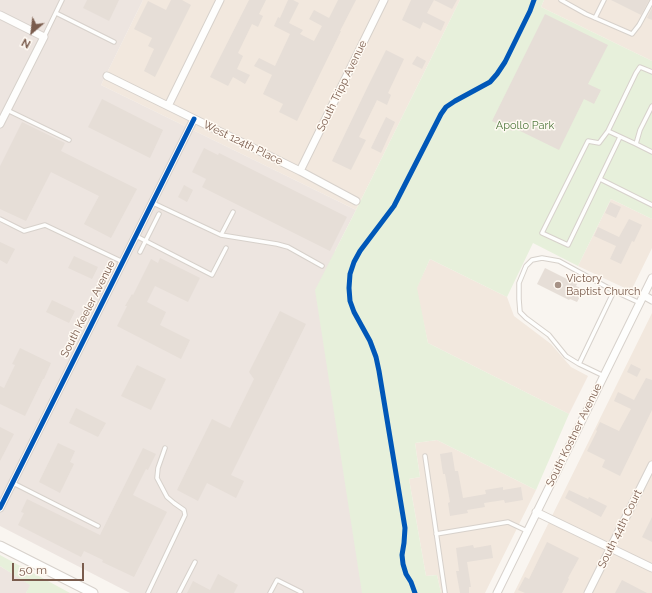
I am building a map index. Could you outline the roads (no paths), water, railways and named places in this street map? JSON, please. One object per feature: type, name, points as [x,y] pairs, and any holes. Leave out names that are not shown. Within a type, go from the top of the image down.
[{"type":"street","points":[[168,106],[220,0]]},
{"type":"street","name":"South Tripp Avenue","points":[[300,172],[384,0]]},
{"type":"street","points":[[0,15],[44,37],[0,124]]},
{"type":"street","name":"West 124th Place","points":[[107,76],[356,201]]},
{"type":"street","name":"South Keeler Avenue","points":[[0,508],[194,119]]},
{"type":"street","name":"South Kostner Avenue","points":[[497,593],[652,278]]},
{"type":"street","points":[[643,295],[652,300]]},
{"type":"street","name":"South 44th Court","points":[[588,593],[652,465]]},
{"type":"street","points":[[536,512],[652,568]]},
{"type":"street","points":[[0,546],[93,593]]},
{"type":"lane","points":[[44,37],[62,0]]},
{"type":"lane","points":[[561,0],[595,18],[632,34],[639,25],[652,1]]},
{"type":"lane","points":[[595,18],[604,0]]},
{"type":"lane","points":[[56,12],[114,42]]},
{"type":"lane","points":[[620,137],[568,245],[542,233],[588,141],[599,143],[608,131],[640,67],[652,72]]},
{"type":"lane","points":[[636,144],[640,130],[652,106]]},
{"type":"lane","points":[[7,110],[69,140]]},
{"type":"lane","points":[[608,131],[652,152]]},
{"type":"lane","points":[[600,179],[652,205]]},
{"type":"lane","points":[[153,203],[221,235],[288,247],[322,266]]},
{"type":"lane","points":[[221,235],[233,212]]},
{"type":"lane","points":[[140,252],[159,214]]},
{"type":"lane","points":[[0,219],[24,231],[45,225],[123,262]]},
{"type":"lane","points":[[136,236],[212,275],[226,248]]},
{"type":"lane","points":[[604,376],[566,356],[550,335],[520,312],[518,299],[520,282],[526,266],[532,260],[542,258],[559,261],[614,291],[640,303]]},
{"type":"lane","points":[[579,364],[614,291]]},
{"type":"lane","points":[[148,593],[186,515],[184,510],[167,496],[157,478],[158,468],[165,448]]},
{"type":"lane","points":[[425,456],[445,593]]},
{"type":"lane","points":[[12,483],[98,526]]},
{"type":"lane","points":[[436,534],[508,522],[527,531]]},
{"type":"lane","points":[[179,593],[195,562]]},
{"type":"lane","points":[[270,593],[277,580],[302,593]]},
{"type":"place","name":"Victory Baptist Church","points":[[558,285]]},
{"type":"park label","name":"Apollo Park","points":[[525,126]]}]
